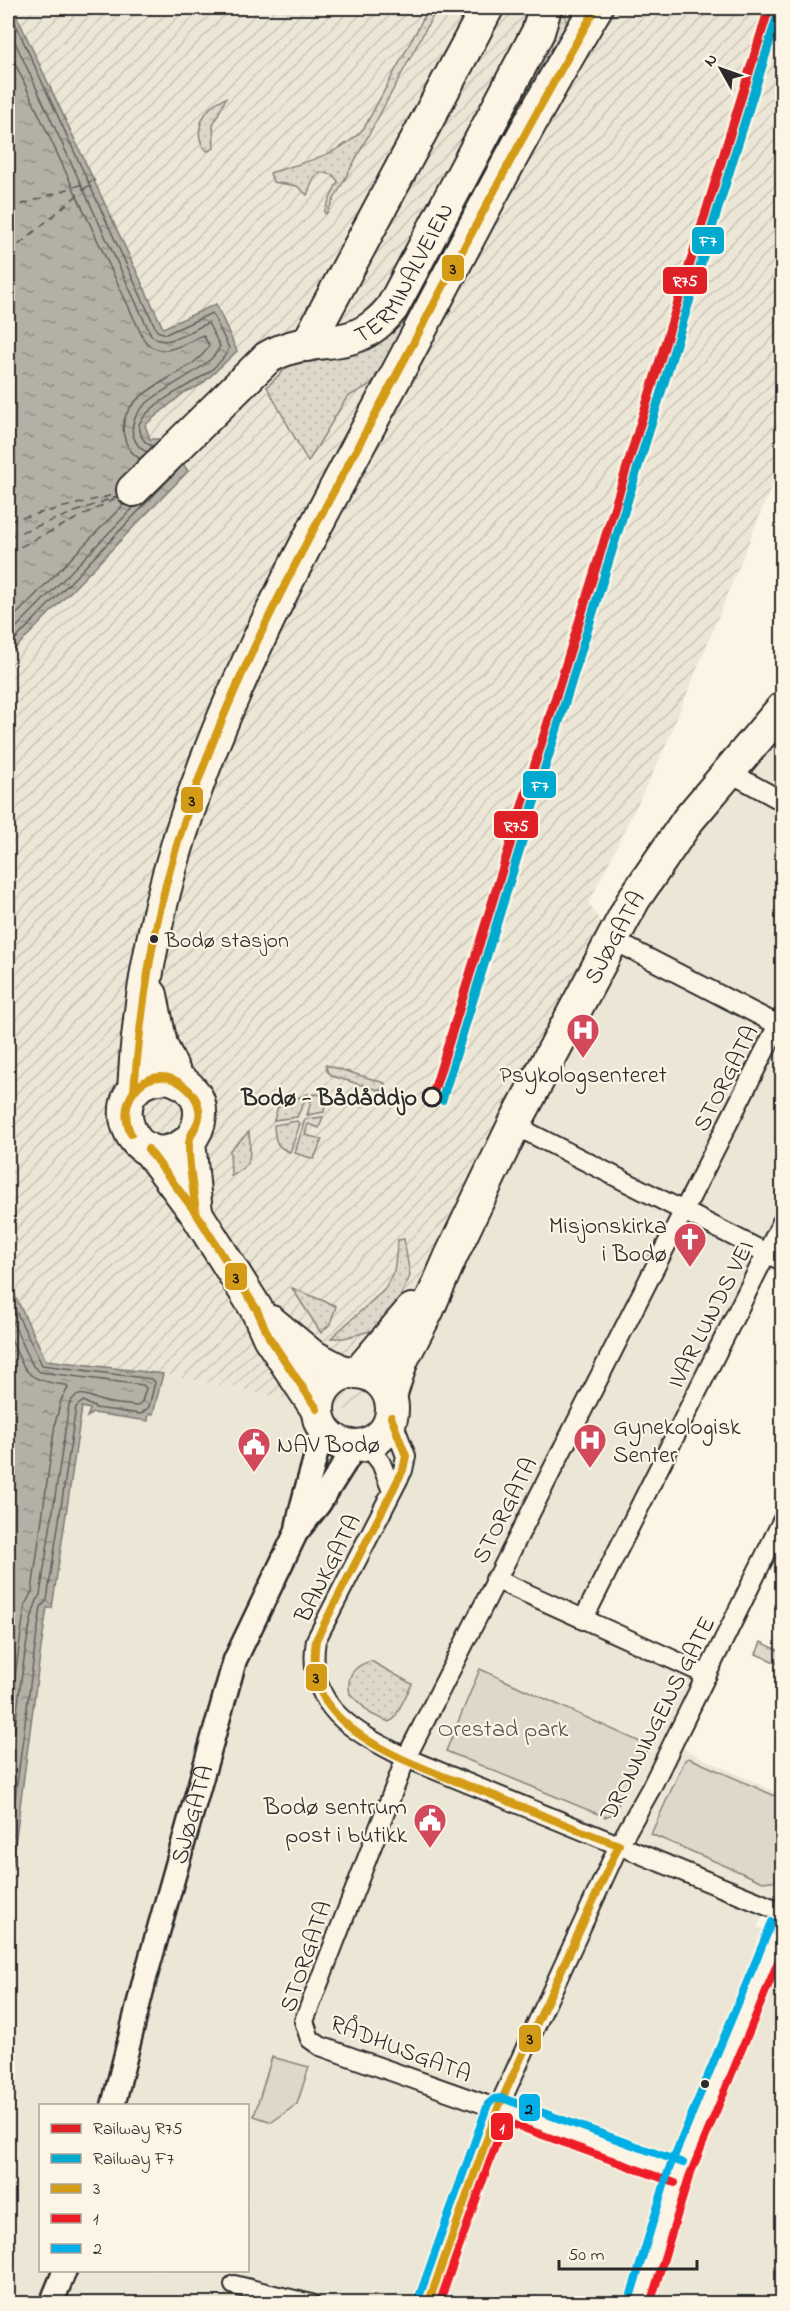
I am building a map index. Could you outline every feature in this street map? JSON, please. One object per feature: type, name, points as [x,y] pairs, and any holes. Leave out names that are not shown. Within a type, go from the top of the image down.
[{"type":"highway","points":[[306,345],[488,8]]},
{"type":"highway","name":"TERMINALVEIEN","points":[[133,490],[267,358],[279,351],[306,345],[354,339],[381,322],[392,308],[538,32],[545,8]]},
{"type":"highway","points":[[572,49],[586,8]]},
{"type":"highway","points":[[361,1446],[339,1443],[320,1419],[269,1336],[257,1310],[196,1214],[148,1149],[135,1140],[126,1124],[127,1104],[134,1090],[140,1009],[147,980],[156,919],[184,820],[245,666],[298,558],[596,8]]},
{"type":"highway","name":"SJØGATA","points":[[361,1446],[383,1434],[402,1359],[514,1125],[611,939],[662,855],[783,709]]},
{"type":"highway","points":[[147,980],[160,1045],[178,1081]]},
{"type":"highway","points":[[134,1090],[155,1078],[178,1081],[191,1090],[200,1109],[197,1130],[182,1147],[165,1152],[148,1149]]},
{"type":"highway","points":[[189,1141],[196,1214]]},
{"type":"highway","name":"SJØGATA","points":[[320,1419],[325,1386],[352,1372],[406,1319],[451,1256]]},
{"type":"highway","points":[[257,1310],[312,1356],[352,1372],[375,1377],[391,1407]]},
{"type":"street","points":[[729,772],[783,801]]},
{"type":"street","points":[[611,939],[781,1023]]},
{"type":"street","name":"STORGATA","points":[[310,2039],[304,2021],[306,2010],[406,1758],[495,1579],[781,1023]]},
{"type":"street","points":[[514,1125],[775,1257]]},
{"type":"street","name":"IVAR LUNDS VEI","points":[[583,1620],[775,1257],[783,1222]]},
{"type":"street","name":"BANKGATA","points":[[391,1407],[405,1456],[403,1470],[316,1640],[314,1666],[321,1691],[330,1707],[345,1722],[406,1758],[783,1912]]},
{"type":"street","name":"SJØGATA","points":[[296,1533],[303,1496],[315,1464],[320,1419]]},
{"type":"street","points":[[361,1446],[381,1463],[392,1491]]},
{"type":"street","name":"SJØGATA","points":[[114,2104],[145,1978],[235,1660],[296,1533],[361,1446]]},
{"type":"street","name":"DRONNINGENS GATE","points":[[428,2304],[498,2108],[619,1845],[783,1521]]},
{"type":"street","points":[[495,1579],[707,1675]]},
{"type":"street","points":[[639,2304],[679,2173],[783,1926]]},
{"type":"street","name":"RÅDHUSGATA","points":[[310,2039],[320,2046],[679,2173]]},
{"type":"street","points":[[51,2304],[65,2272]]},
{"type":"street","points":[[234,2285],[311,2304]]},
{"type":"shaded area","points":[[13,8],[782,8],[782,480],[773,483],[663,752],[589,903],[611,939],[451,1256],[355,1412],[163,1374],[45,1360],[8,1281],[8,656],[187,471],[161,439],[150,439],[145,425],[185,392],[201,385],[237,351],[216,305],[163,329]]},
{"type":"shaded area","points":[[782,709],[782,1210],[574,1627],[694,1680],[673,1744],[782,1795],[782,1877],[757,1927],[782,1936],[782,2303],[8,2304],[8,1897],[47,1607],[52,1608],[82,1407],[90,1409],[88,1416],[93,1413],[147,1421],[149,1413],[153,1414],[163,1374],[355,1411],[611,939],[654,898]]},
{"type":"green space","points":[[429,8],[437,8],[326,214],[324,212],[338,181],[333,175],[320,172],[314,178],[307,195],[297,186],[273,182],[270,173],[332,152],[354,138],[364,128]]},
{"type":"green space","points":[[556,8],[568,8],[565,16],[567,27],[381,374],[368,386],[347,397],[308,462],[267,387],[289,365],[348,356],[347,352]]},
{"type":"green space","points":[[226,98],[213,125],[214,148],[208,151],[201,141],[200,125],[207,111]]},
{"type":"green space","points":[[326,1065],[385,1083],[382,1091],[332,1076],[327,1071]]},
{"type":"green space","points":[[308,1094],[297,1117],[274,1120],[278,1106]]},
{"type":"green space","points":[[313,1094],[323,1095],[326,1099],[324,1112],[307,1115]]},
{"type":"green space","points":[[323,1117],[319,1128],[308,1124],[305,1135],[322,1139],[314,1159],[295,1153],[305,1119]]},
{"type":"green space","points":[[297,1121],[300,1124],[290,1152],[281,1148],[277,1142],[274,1125]]},
{"type":"green space","points":[[249,1132],[250,1153],[247,1164],[231,1176],[230,1150]]},
{"type":"green space","points":[[404,1239],[410,1276],[396,1306],[374,1330],[344,1338],[331,1338],[384,1290],[394,1271],[398,1240]]},
{"type":"green space","points":[[292,1288],[336,1306],[330,1324],[321,1333]]},
{"type":"green space","points":[[761,1642],[782,1652],[782,1665],[756,1654]]},
{"type":"green space","points":[[371,1661],[412,1684],[394,1719],[389,1722],[371,1714],[350,1694],[349,1682],[352,1673]]},
{"type":"green space","name":"Orestad park","points":[[480,1669],[649,1746],[613,1814],[605,1817],[446,1751]]},
{"type":"green space","points":[[689,1758],[782,1799],[782,1872],[779,1880],[763,1882],[651,1834],[685,1760]]},
{"type":"green space","points":[[272,2057],[309,2067],[297,2104],[272,2122],[254,2116]]},
{"type":"water","points":[[8,8],[13,8],[163,328],[216,304],[237,351],[201,385],[185,392],[145,425],[150,439],[165,439],[188,471],[8,656]]},
{"type":"water","points":[[8,1281],[46,1360],[163,1374],[153,1414],[149,1414],[148,1421],[93,1413],[87,1417],[90,1409],[82,1407],[52,1608],[47,1608],[8,1897]]},
{"type":"ferry route","points":[[8,254],[95,180]]},
{"type":"ferry route","points":[[8,209],[92,181]]},
{"type":"ferry route","points":[[8,521],[117,494]]},
{"type":"ferry route","points":[[8,537],[118,496]]},
{"type":"ferry route","points":[[8,553],[119,497]]},
{"type":"rail line","name":"R75","points":[[432,1097],[769,8]]},
{"type":"rail line","name":"F7","points":[[442,1100],[779,11]]},
{"type":"transit line","name":"3","points":[[134,1090],[145,995],[162,901],[181,833],[230,701],[324,510],[517,149],[596,8]]},
{"type":"transit line","name":"3","points":[[131,1134],[127,1120],[127,1108],[138,1086],[159,1077],[172,1079],[192,1093],[197,1102],[199,1114],[189,1143],[196,1213]]},
{"type":"transit line","name":"3","points":[[148,1149],[196,1213],[257,1310],[269,1337],[317,1409]]},
{"type":"transit line","name":"3","points":[[391,1417],[406,1456],[403,1470],[316,1640],[315,1672],[322,1695],[341,1720],[382,1749],[430,1771],[619,1845],[498,2108],[428,2304]]},
{"type":"transit line","name":"2","points":[[629,2301],[669,2169],[772,1922]]},
{"type":"transit line","name":"1","points":[[650,2304],[689,2177],[782,1952]]},
{"type":"transit line","name":"2","points":[[418,2300],[488,2104],[494,2099],[502,2098],[683,2163]]},
{"type":"transit line","name":"1","points":[[439,2304],[504,2121],[675,2183]]},
{"type":"place","name":"Bodø stasjon","points":[[154,939]]},
{"type":"place","name":"Psykologsenteret","points":[[583,1059]]},
{"type":"place","name":"Bodø - Bådåddjo","points":[[432,1097]]},
{"type":"place","name":"Misjonskirka i Bodø","points":[[690,1268]]},
{"type":"place","name":"Gynekologisk Senter","points":[[590,1469]]},
{"type":"place","name":"NAV Bodø","points":[[254,1473]]},
{"type":"place","name":"Bodø sentrum post i butikk","points":[[430,1849]]}]
